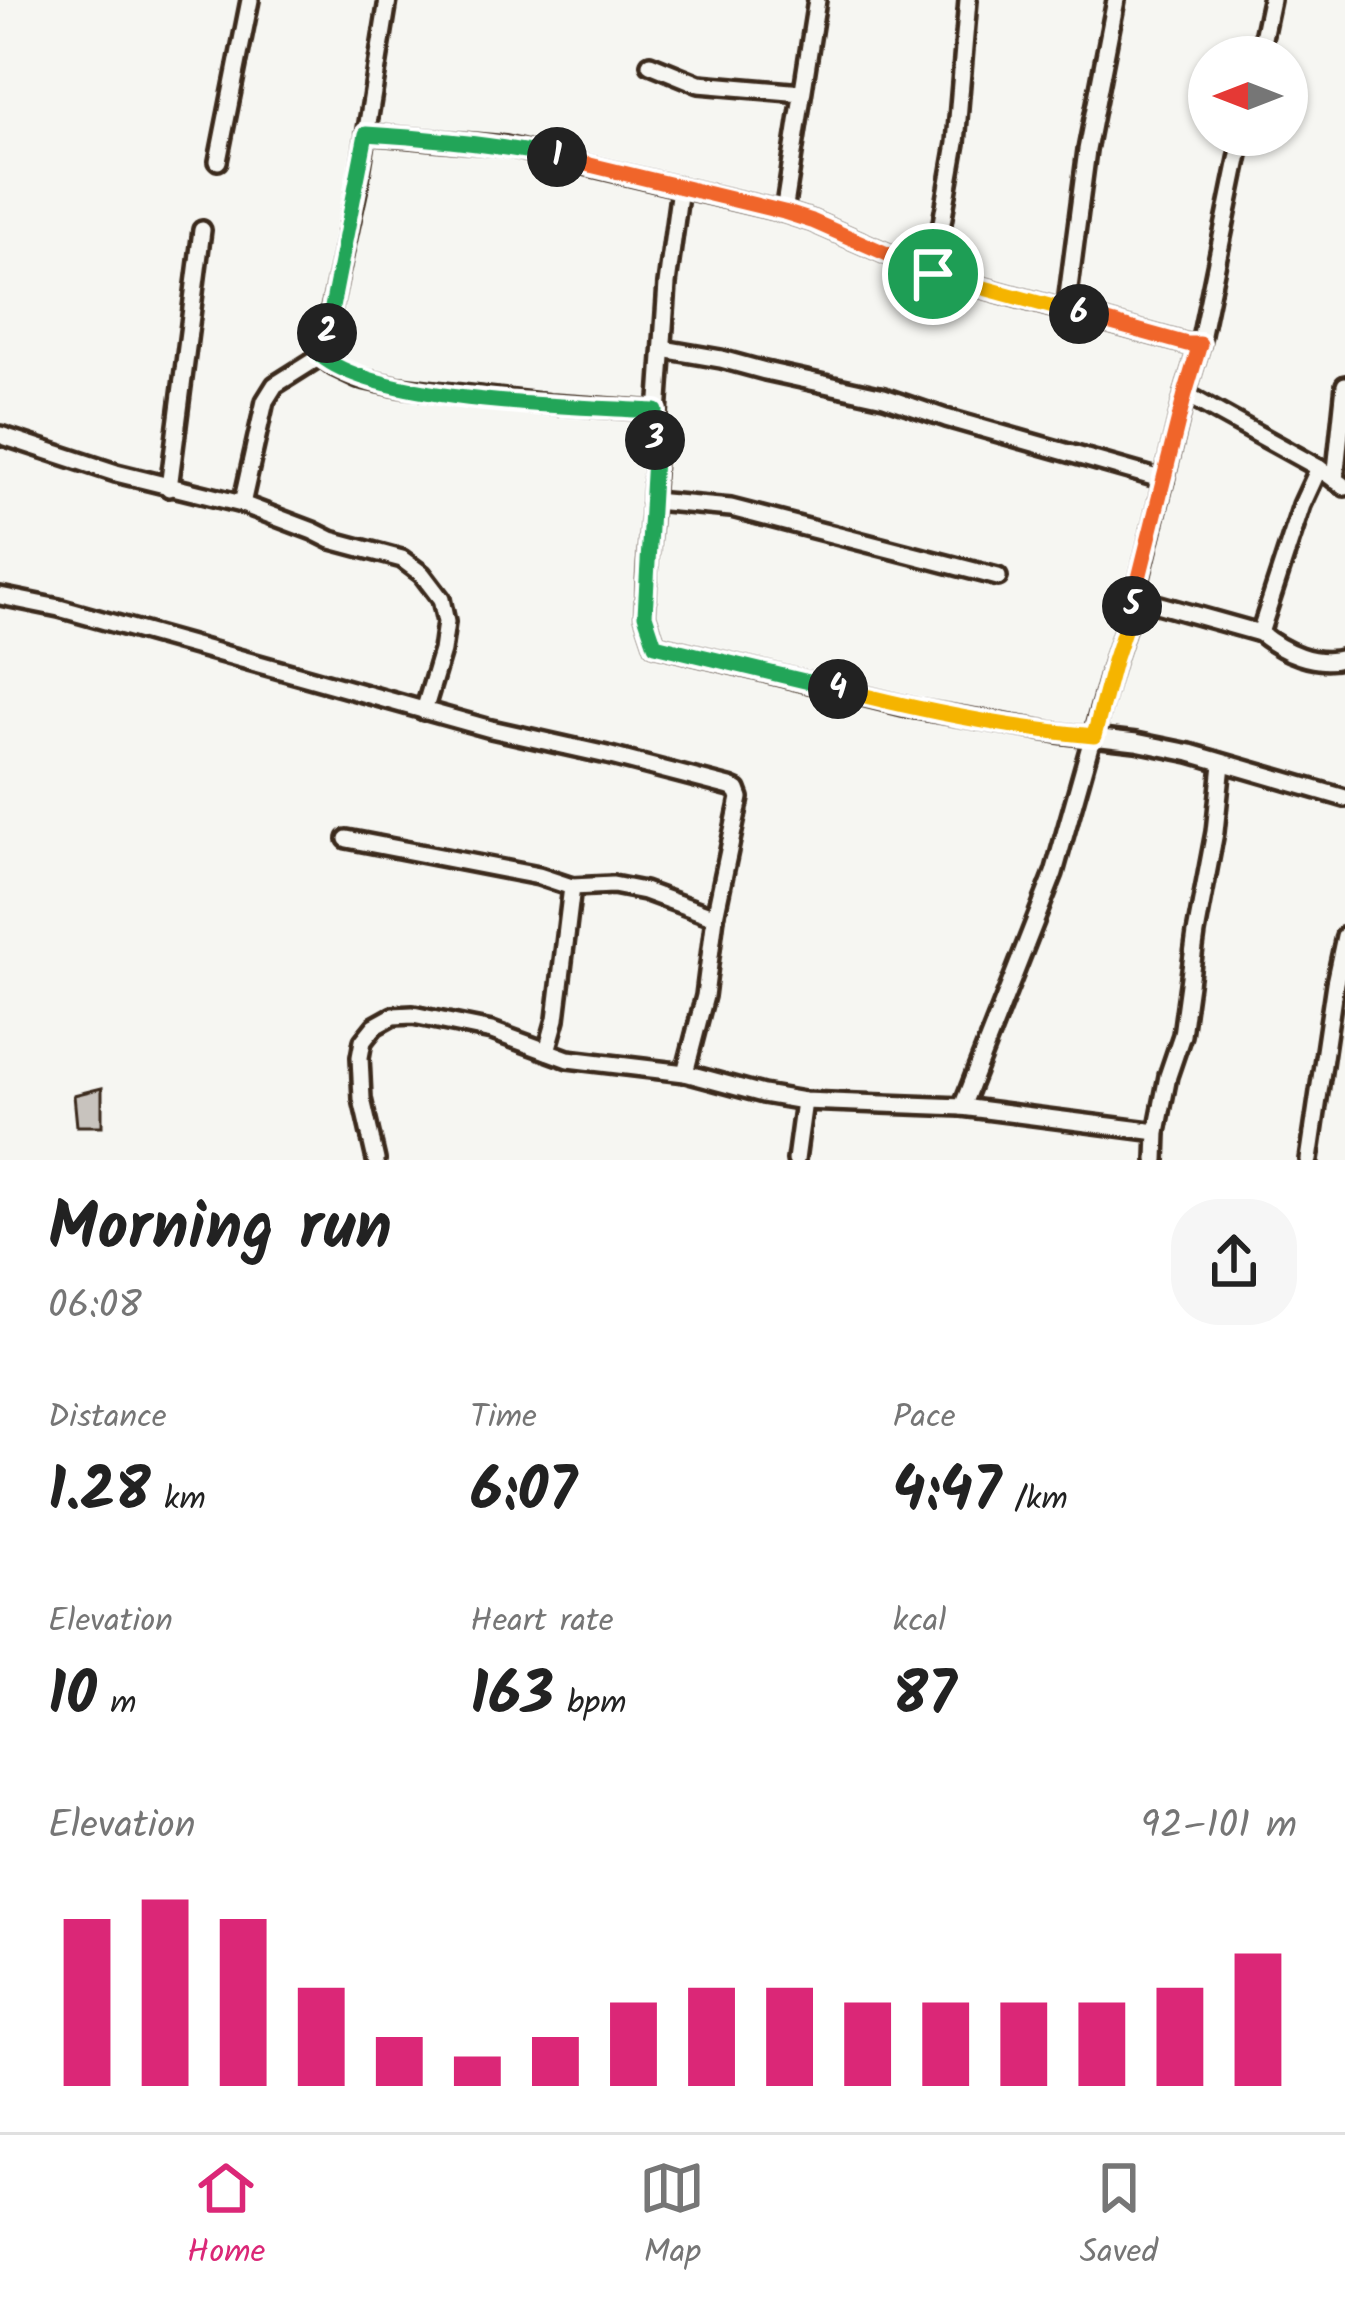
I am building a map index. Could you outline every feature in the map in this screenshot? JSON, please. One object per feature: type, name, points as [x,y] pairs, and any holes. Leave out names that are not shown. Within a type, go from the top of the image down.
[{"type":"street","points":[[218,161],[250,0]]},
{"type":"street","points":[[242,504],[265,401],[275,385],[321,356],[349,230],[388,0]]},
{"type":"street","points":[[784,212],[818,0]]},
{"type":"street","points":[[933,274],[958,120],[968,0]]},
{"type":"street","points":[[1066,311],[1087,150],[1116,0]]},
{"type":"street","points":[[1263,36],[1271,0]]},
{"type":"street","points":[[650,64],[699,84],[802,93]]},
{"type":"street","points":[[366,134],[505,146],[784,212],[933,274],[1200,344]]},
{"type":"street","points":[[962,1107],[1054,873],[1135,598],[1200,344],[1239,156]]},
{"type":"street","points":[[680,188],[656,411],[645,615],[655,645],[916,709],[1190,753],[1345,798]]},
{"type":"street","points":[[169,488],[202,230]]},
{"type":"street","points":[[663,349],[884,397],[1164,480]]},
{"type":"street","points":[[321,356],[358,377],[399,387],[656,411]]},
{"type":"street","points":[[1340,484],[1345,385]]},
{"type":"street","points":[[1185,394],[1340,484]]},
{"type":"street","points":[[0,435],[169,488],[242,504],[331,540],[402,559],[441,598],[446,622],[424,711]]},
{"type":"street","points":[[1259,633],[1301,505],[1319,468]]},
{"type":"street","points":[[653,501],[731,508],[998,577]]},
{"type":"street","points":[[0,596],[59,608],[490,729],[607,754],[737,790],[738,813],[715,916],[706,996],[685,1073]]},
{"type":"street","points":[[1135,598],[1259,633],[1301,657],[1345,658]]},
{"type":"street","points":[[1156,1160],[1168,1076],[1183,1035],[1222,764]]},
{"type":"street","points":[[346,838],[539,876],[572,887],[613,885],[644,891],[715,916]]},
{"type":"street","points":[[547,1051],[556,1019],[572,887]]},
{"type":"street","points":[[1309,1160],[1345,936]]},
{"type":"street","points":[[376,1160],[362,1099],[363,1041],[375,1026],[393,1016],[413,1015],[492,1031],[568,1059],[685,1073],[804,1101],[962,1107],[1157,1132]]},
{"type":"street","points":[[796,1160],[804,1101]]},
{"type":"building","points":[[102,1088],[102,1126],[77,1126],[74,1095]]},
{"type":"route","points":[[366,134],[505,146],[784,212],[933,274],[1200,344],[1094,736],[916,709],[655,645],[645,615],[656,411],[399,387],[358,377],[321,356],[366,134]]}]
